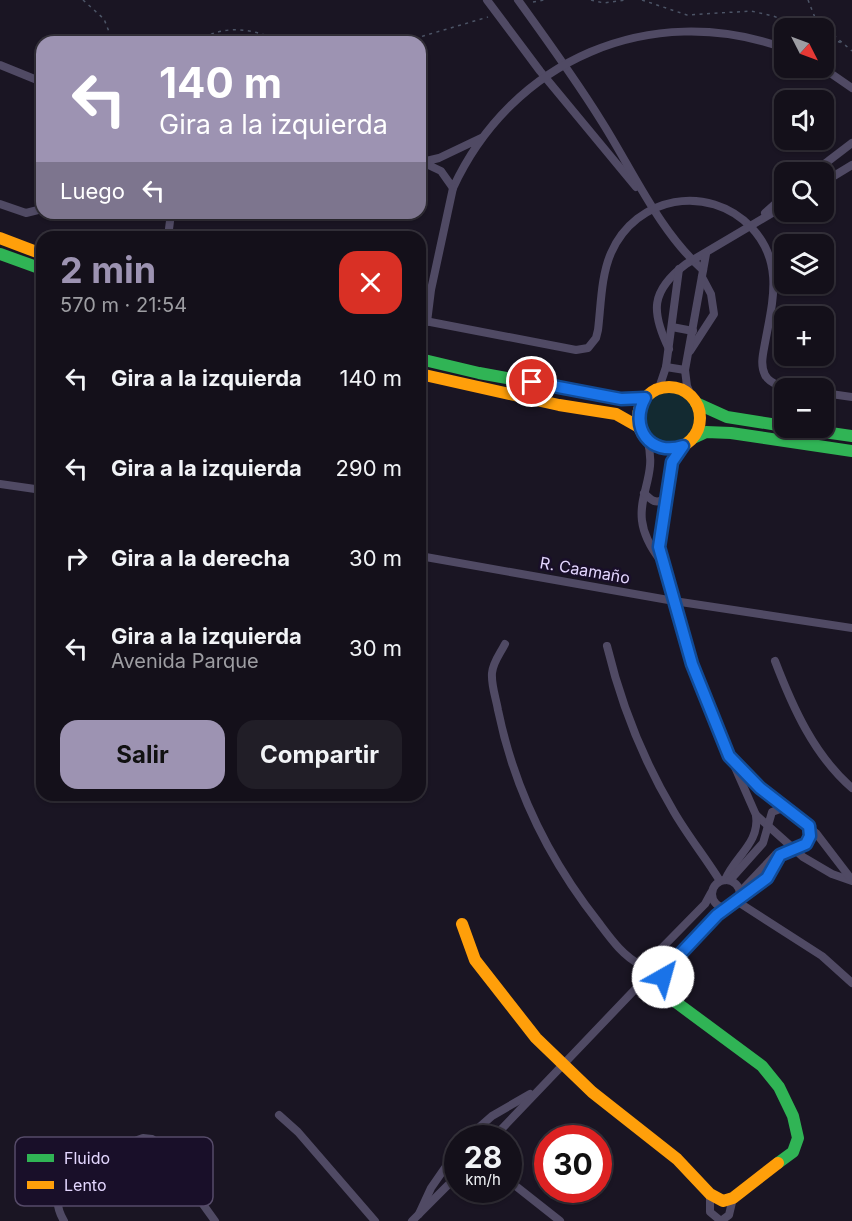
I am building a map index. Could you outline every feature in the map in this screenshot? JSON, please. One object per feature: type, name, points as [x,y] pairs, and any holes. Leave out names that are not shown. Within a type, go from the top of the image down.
[{"type":"street","points":[[487,0],[543,75],[654,208],[703,274],[711,294],[714,318],[688,353]]},
{"type":"street","points":[[520,3],[564,63],[654,208]]},
{"type":"street","points":[[426,312],[453,188],[481,138],[515,99],[543,75],[610,40],[673,30],[716,30],[774,44]]},
{"type":"street","points":[[0,65],[36,80]]},
{"type":"street","points":[[834,75],[852,88]]},
{"type":"street","points":[[426,161],[439,158],[481,138]]},
{"type":"street","points":[[827,162],[852,143]]},
{"type":"street","points":[[426,164],[441,171],[453,188]]},
{"type":"street","points":[[834,176],[852,165]]},
{"type":"street","points":[[426,321],[576,350],[588,348],[598,330],[606,265],[612,252],[634,221],[654,208],[682,200],[707,201],[729,209],[765,244],[772,264],[772,305],[762,359],[764,372],[774,383]]},
{"type":"street","points":[[0,204],[26,213],[36,210]]},
{"type":"street","points":[[750,227],[774,205]]},
{"type":"street","points":[[669,349],[656,318],[655,309],[665,285],[679,269],[692,260],[706,254],[774,212]]},
{"type":"street","points":[[0,238],[36,252]]},
{"type":"street","points":[[0,254],[36,267]]},
{"type":"street","points":[[706,254],[685,370],[685,377],[700,422],[672,462],[659,547],[661,562],[692,664],[729,756],[756,815],[768,829],[791,848],[823,869],[852,881]]},
{"type":"street","points":[[659,388],[666,367],[679,269]]},
{"type":"street","points":[[672,327],[693,331]]},
{"type":"street","points":[[426,360],[479,373],[621,399],[645,398],[659,388],[676,388],[705,410],[774,424]]},
{"type":"street","points":[[666,367],[685,370]]},
{"type":"street","points":[[426,375],[559,405],[616,414],[639,427]]},
{"type":"street","points":[[834,394],[852,397]]},
{"type":"street","points":[[645,398],[638,417],[639,427],[646,440],[649,459],[641,526],[648,543],[661,562]]},
{"type":"street","points":[[646,440],[664,448],[687,442],[705,432],[716,431],[852,451]]},
{"type":"street","points":[[834,433],[852,436]]},
{"type":"street","points":[[0,484],[36,489]]},
{"type":"street","points":[[644,493],[652,501],[658,503],[666,499]]},
{"type":"street","name":"R. Caamaño","points":[[426,557],[674,601],[852,628]]},
{"type":"street","points":[[505,644],[496,659],[492,683],[504,738],[523,793],[552,854],[577,894],[627,956],[641,965]]},
{"type":"street","points":[[607,646],[617,688],[647,761],[674,812],[725,880],[737,885],[739,897],[822,956],[852,983]]},
{"type":"street","points":[[776,662],[789,698],[810,737],[830,766],[852,788]]},
{"type":"street","points":[[729,756],[760,788],[790,810],[822,839],[852,881]]},
{"type":"street","points":[[790,810],[780,809],[772,812],[768,821],[768,829],[759,849],[725,880],[714,886],[711,894],[651,959],[641,965],[639,973],[643,981],[651,984],[661,978],[717,915],[729,908],[771,859],[791,848],[806,844],[810,836],[809,826]]},
{"type":"street","points":[[725,880],[736,860],[754,838],[756,815]]},
{"type":"street","points":[[739,897],[767,878],[780,855],[791,848]]},
{"type":"street","points":[[759,849],[771,859]]},
{"type":"street","points":[[711,894],[717,905],[729,908]]},
{"type":"street","points":[[462,924],[475,960],[519,1019],[562,1064],[600,1099],[670,1153],[710,1194],[723,1201],[733,1198],[793,1152],[798,1138],[793,1116],[778,1087],[762,1066],[671,998],[661,978],[661,964],[651,959]]},
{"type":"street","points":[[505,1125],[643,981]]},
{"type":"street","points":[[481,1125],[507,1105],[536,1092]]},
{"type":"street","points":[[279,1115],[298,1132],[375,1221]]},
{"type":"street","points":[[487,1120],[490,1125]]},
{"type":"street","points":[[419,1214],[430,1188],[444,1167]]},
{"type":"street","points":[[412,1221],[444,1188]]},
{"type":"street","points":[[522,1191],[560,1221]]},
{"type":"street","points":[[710,1194],[710,1212],[722,1221],[729,1215],[733,1198]]},
{"type":"street","points":[[59,1206],[64,1221]]},
{"type":"street","points":[[204,1206],[215,1221]]},
{"type":"path","points":[[83,0],[104,19],[111,36]]},
{"type":"path","points":[[520,3],[544,0]]},
{"type":"path","points":[[591,0],[604,3],[625,0]]},
{"type":"path","points":[[642,0],[687,15],[751,11],[778,18]]},
{"type":"path","points":[[808,0],[816,20],[852,51]]},
{"type":"path","points":[[423,36],[498,14]]},
{"type":"path","points":[[208,36],[228,29],[265,36]]},
{"type":"path","points":[[834,40],[844,44]]},
{"type":"shaded area","points":[[670,391],[680,393],[688,399],[694,407],[696,417],[694,427],[688,435],[680,441],[670,443],[660,441],[652,435],[646,427],[644,417],[646,407],[652,399],[660,393]]},
{"type":"traffic: fast","points":[[0,254],[36,267]]},
{"type":"traffic: fast","points":[[426,360],[479,373],[621,399],[645,398]]},
{"type":"traffic: fast","points":[[696,403],[727,417],[774,424]]},
{"type":"traffic: fast","points":[[693,438],[706,432],[731,433],[852,451]]},
{"type":"traffic: fast","points":[[834,433],[852,436]]},
{"type":"traffic: fast","points":[[659,982],[677,1003],[762,1066],[779,1087],[793,1116],[798,1138],[793,1152],[778,1163]]},
{"type":"traffic: slow","points":[[0,238],[36,252]]},
{"type":"traffic: slow","points":[[426,375],[559,405],[616,414],[639,427]]},
{"type":"traffic: slow","points":[[669,387],[681,389],[691,396],[698,406],[700,418],[698,430],[691,440],[681,447],[669,449],[657,447],[647,440],[640,430],[638,418],[640,406],[647,396],[657,389],[669,387]]},
{"type":"traffic: slow","points":[[462,924],[475,960],[536,1038],[592,1092],[677,1159],[710,1194],[723,1201],[733,1198],[778,1163]]},
{"type":"route","points":[[532,382],[621,399],[645,398],[638,417],[639,427],[646,440],[664,448],[674,449],[683,446],[672,462],[659,547],[661,562],[669,582],[692,664],[729,756],[760,788],[809,826],[809,841],[803,847],[780,855],[767,878],[740,897],[738,902],[717,915],[669,966],[663,977]]}]
